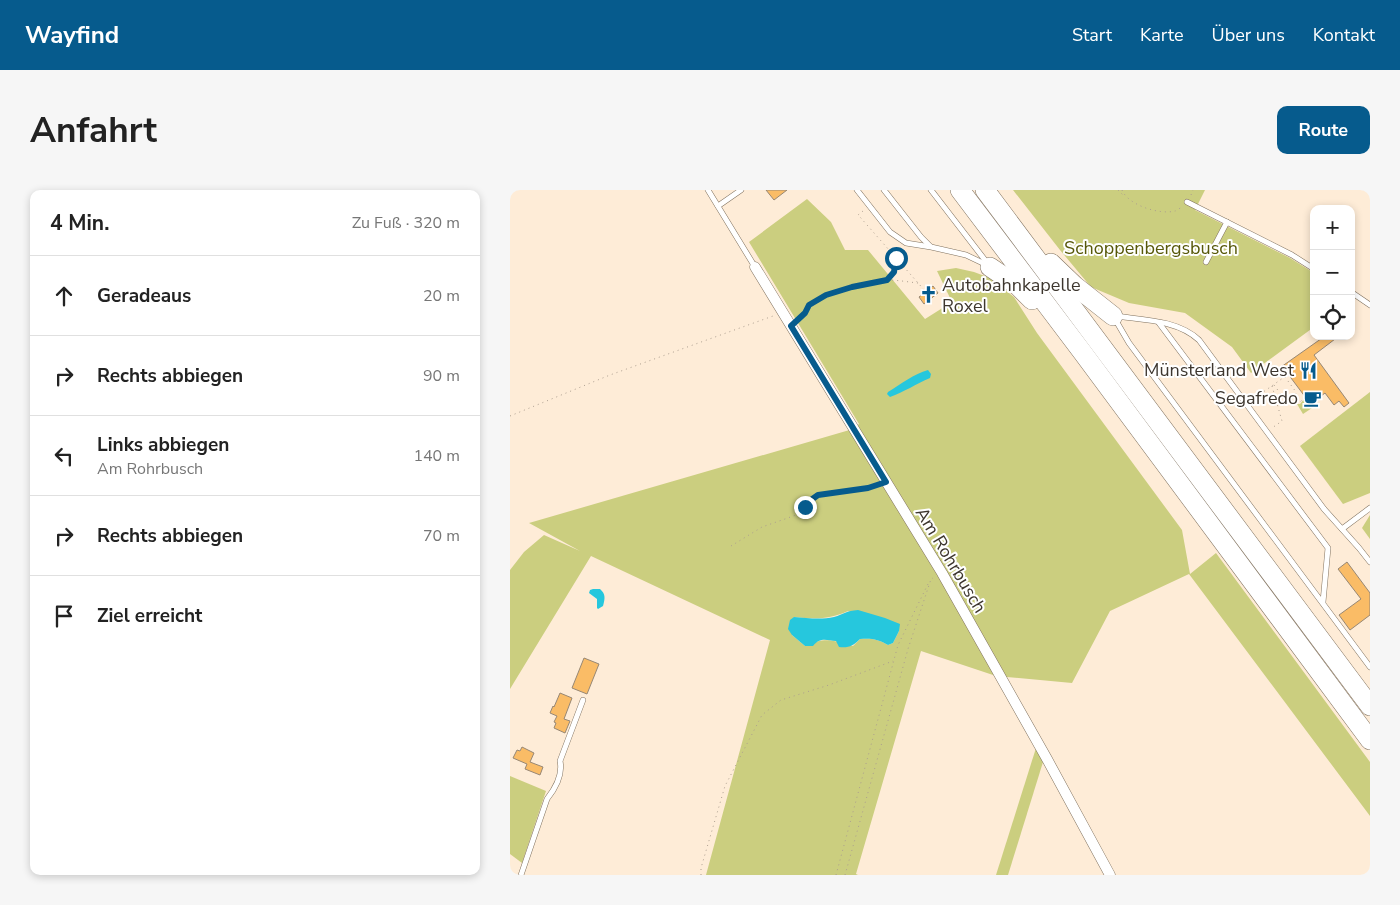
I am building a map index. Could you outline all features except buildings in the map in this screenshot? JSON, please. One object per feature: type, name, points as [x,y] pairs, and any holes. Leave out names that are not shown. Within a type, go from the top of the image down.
[{"type":"highway","points":[[960,190],[1370,740]]},
{"type":"highway","points":[[985,190],[1370,706]]},
{"type":"highway","points":[[1004,216],[1064,276],[1112,316]]},
{"type":"highway","points":[[990,266],[1018,286],[1083,353]]},
{"type":"street","name":"Am Rohrbusch","points":[[754,267],[942,573],[1110,875]]},
{"type":"lane","points":[[708,190],[754,267]]},
{"type":"lane","points":[[718,206],[741,190]]},
{"type":"lane","points":[[857,190],[890,232],[897,238],[906,243],[966,255],[990,266]]},
{"type":"lane","points":[[884,190],[931,247]]},
{"type":"lane","points":[[932,190],[990,266]]},
{"type":"lane","points":[[1188,202],[1292,255],[1310,266]]},
{"type":"lane","points":[[1206,262],[1226,222]]},
{"type":"lane","points":[[1355,295],[1370,305]]},
{"type":"lane","points":[[1112,316],[1176,326],[1194,335],[1205,347],[1324,509],[1370,562]]},
{"type":"lane","points":[[1112,316],[1129,343],[1370,667]]},
{"type":"lane","points":[[1159,323],[1328,548],[1323,603]]},
{"type":"lane","points":[[1342,529],[1370,508]]},
{"type":"lane","points":[[521,875],[547,799],[555,790],[562,768],[560,762],[583,700]]},
{"type":"path","points":[[1118,190],[1141,207],[1157,211],[1176,211],[1182,206]]},
{"type":"path","points":[[1122,190],[1124,196]]},
{"type":"path","points":[[869,206],[858,215],[926,292]]},
{"type":"path","points":[[887,280],[894,272],[896,258]]},
{"type":"path","points":[[791,326],[805,313],[809,305],[826,295],[852,287],[887,280],[918,283]]},
{"type":"path","points":[[510,416],[610,375],[782,312]]},
{"type":"path","points":[[1247,404],[1290,373]]},
{"type":"path","points":[[1285,377],[1297,393],[1295,402]]},
{"type":"path","points":[[1273,385],[1286,402],[1300,402],[1305,397]]},
{"type":"path","points":[[1267,432],[1282,421],[1273,385]]},
{"type":"path","points":[[731,546],[762,527],[802,512],[808,503],[818,495],[868,488],[886,482]]},
{"type":"path","points":[[836,875],[898,645],[931,579],[942,573]]},
{"type":"path","points":[[845,875],[908,649],[931,579]]},
{"type":"path","points":[[701,875],[701,868],[725,786],[762,715],[781,700],[829,685],[893,661]]},
{"type":"green space","name":"Schoppenbergsbusch","points":[[1013,190],[1205,190],[1195,210],[1290,258],[1310,270],[1310,330],[1251,373],[1232,347],[1185,313],[1129,303],[1091,287]]},
{"type":"green space","points":[[807,199],[831,222],[845,250],[868,250],[925,319],[952,302],[937,271],[956,268],[974,272],[990,278],[1014,297],[1037,333],[1182,530],[1190,574],[1216,553],[1370,762],[1370,816],[1189,574],[1110,611],[1072,683],[996,676],[921,651],[856,874],[858,875],[706,875],[770,640],[591,556],[510,689],[510,570],[524,552],[544,535],[580,551],[529,523],[853,429],[859,424],[749,242]],"holes":[[[848,611],[899,631],[893,643],[888,645],[878,640],[860,639],[853,646],[829,640],[818,641],[805,646],[792,635],[794,617],[821,618]]]},
{"type":"green space","points":[[1370,392],[1370,493],[1343,504],[1300,446]]},
{"type":"green space","points":[[1305,398],[1312,408],[1303,414],[1297,404],[1300,404]]},
{"type":"green space","points":[[1370,515],[1370,539],[1362,528]]},
{"type":"green space","points":[[1036,748],[1043,762],[1008,875],[996,875]]},
{"type":"green space","points":[[510,776],[546,791],[522,863],[510,854]]},
{"type":"water","points":[[928,370],[931,374],[930,378],[890,397],[887,394],[918,374]]},
{"type":"water","points":[[593,589],[600,589],[605,599],[603,606],[598,609],[597,599],[589,593]]},
{"type":"water","points":[[858,610],[900,624],[893,643],[888,645],[874,639],[860,639],[851,646],[839,647],[836,641],[823,640],[818,641],[813,646],[805,646],[788,629],[790,620],[794,617],[829,618]]},
{"type":"place","name":"Autobahnkapelle Roxel","points":[[928,295]]},
{"type":"place","name":"Münsterland West","points":[[1308,370]]},
{"type":"place","name":"Segafredo","points":[[1312,398]]},
{"type":"route","points":[[805,507],[818,495],[868,488],[886,482],[791,326],[801,318],[809,305],[826,295],[852,287],[887,280],[896,268],[896,258]]}]
